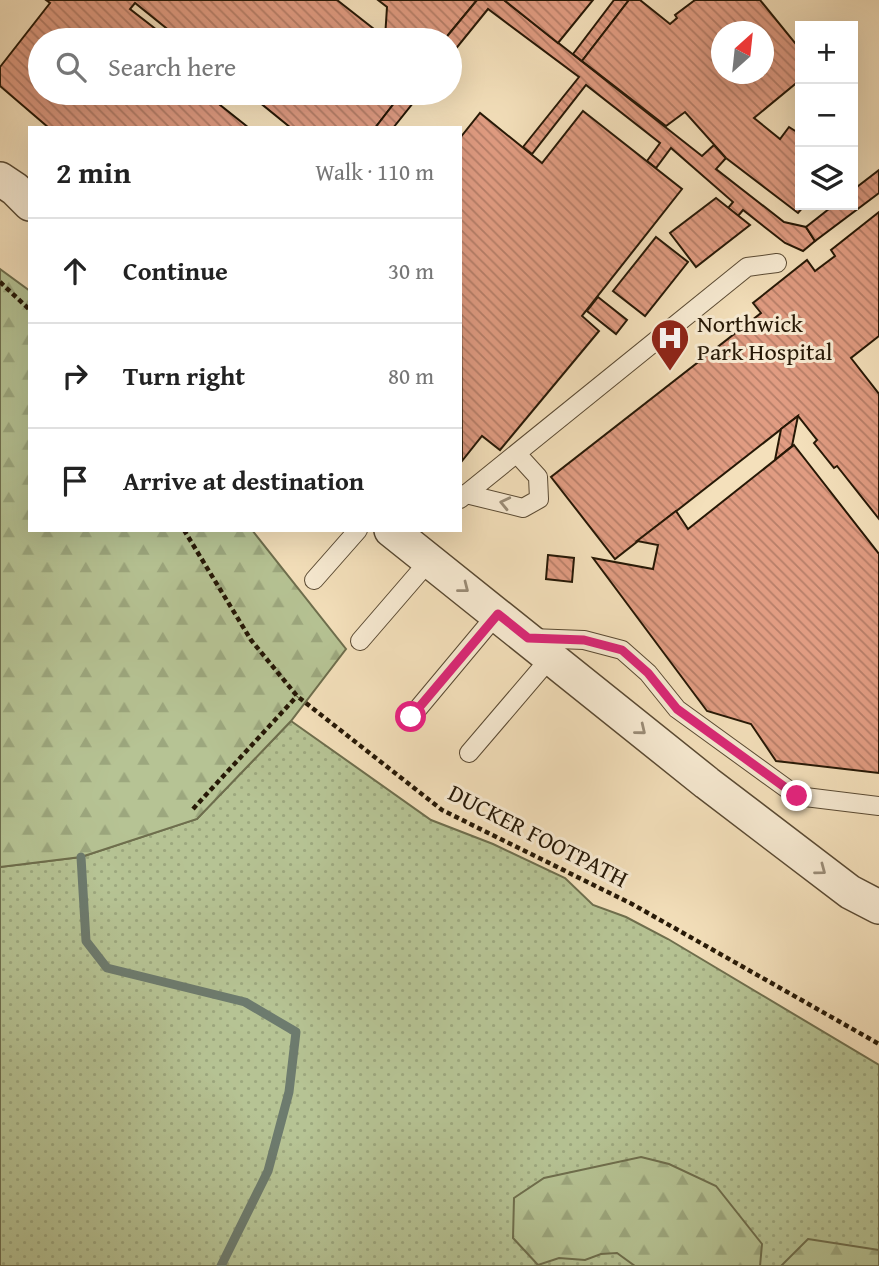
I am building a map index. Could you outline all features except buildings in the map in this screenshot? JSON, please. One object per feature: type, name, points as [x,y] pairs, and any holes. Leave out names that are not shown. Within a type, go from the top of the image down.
[{"type":"street","points":[[0,179],[28,202]]},
{"type":"street","points":[[402,533],[429,561],[786,844],[850,892],[879,907]]},
{"type":"lane","points":[[463,497],[747,267],[777,263]]},
{"type":"lane","points":[[463,497],[523,508],[539,499],[538,477],[518,455]]},
{"type":"lane","points":[[314,580],[356,532]]},
{"type":"lane","points":[[360,641],[429,561]]},
{"type":"lane","points":[[411,717],[498,614]]},
{"type":"lane","points":[[469,753],[539,648],[584,640],[622,650],[648,673],[677,709],[797,796],[879,806]]},
{"type":"path","points":[[0,282],[28,308]]},
{"type":"path","name":"DUCKER FOOTPATH","points":[[185,532],[251,640],[298,696],[442,810],[632,904],[879,1044]]},
{"type":"path","points":[[193,809],[298,696]]},
{"type":"green space","points":[[0,269],[28,290],[28,532],[254,532],[346,649],[291,721],[197,819],[81,857],[0,867]]},
{"type":"green space","points":[[291,721],[431,820],[493,844],[565,878],[593,905],[626,917],[668,939],[879,1065],[879,1266],[0,1266],[0,867],[81,857],[197,819]]},
{"type":"green space","points":[[641,1157],[669,1164],[716,1186],[762,1244],[760,1266],[635,1266],[617,1253],[601,1254],[585,1260],[559,1258],[538,1265],[513,1238],[514,1198],[544,1178]]},
{"type":"green space","points":[[808,1239],[879,1250],[879,1266],[781,1266]]},
{"type":"waterway","points":[[81,857],[86,941],[107,968],[245,1002],[296,1032],[289,1092],[268,1171],[221,1266]]},
{"type":"place","name":"Northwick Park Hospital","points":[[670,372]]},
{"type":"route","points":[[411,717],[498,614],[528,638],[584,640],[622,650],[648,673],[677,709],[797,796]]}]
